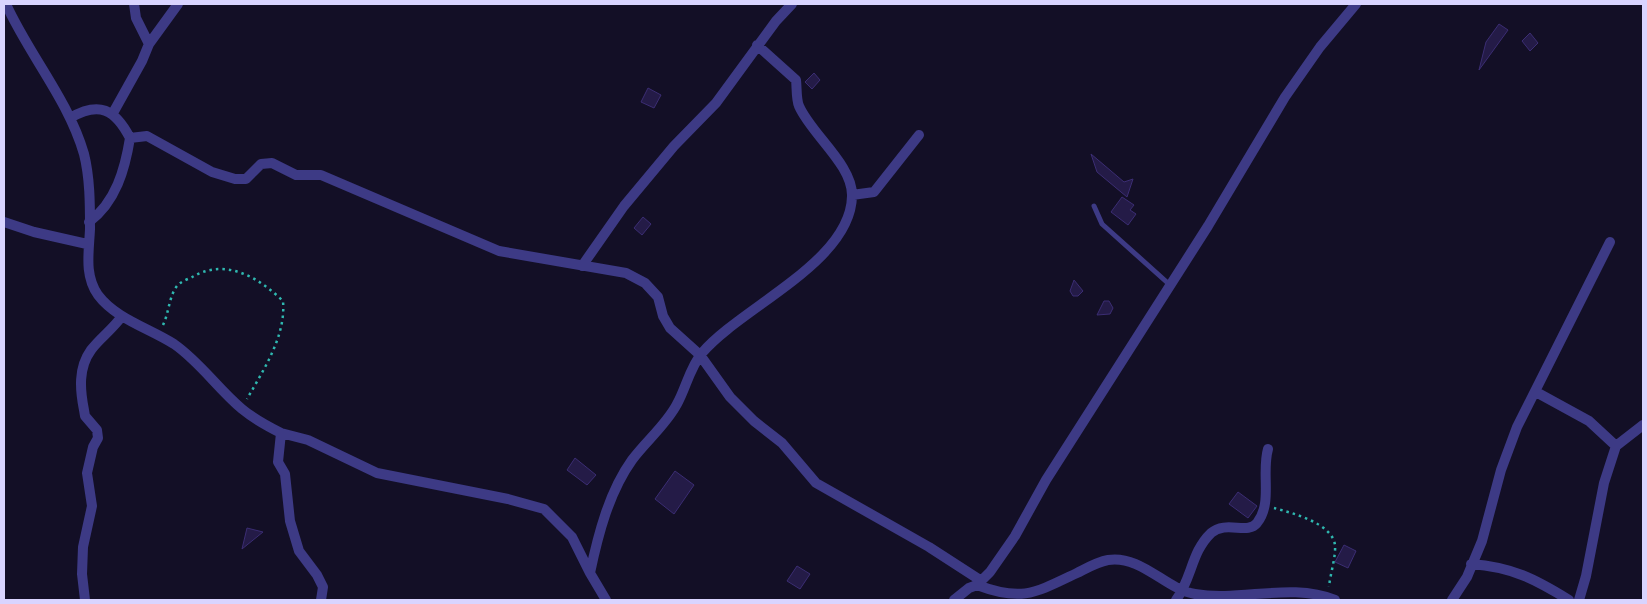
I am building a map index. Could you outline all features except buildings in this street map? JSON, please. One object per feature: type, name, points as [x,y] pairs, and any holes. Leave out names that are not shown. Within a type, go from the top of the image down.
[{"type":"street","points":[[6,4],[17,28],[64,104],[84,155],[90,194],[89,275],[98,294],[122,316],[174,344],[198,364],[242,409],[280,433],[308,440],[376,473],[508,499],[544,509],[572,537],[606,600]]},
{"type":"street","points":[[134,4],[136,18],[149,44]]},
{"type":"street","points":[[113,113],[142,61],[149,44],[178,4]]},
{"type":"street","points":[[582,266],[650,175],[716,103],[757,45],[792,4]]},
{"type":"street","points":[[954,600],[990,572],[1286,97],[1320,46],[1356,4]]},
{"type":"street","points":[[590,573],[595,550],[618,484],[647,440],[667,420],[677,404],[700,355],[754,308],[804,273],[820,259],[847,222],[852,195],[843,168],[799,105],[796,80],[757,45]]},
{"type":"street","points":[[70,118],[93,108],[113,113],[130,138],[125,168],[114,192],[100,214],[89,222]]},
{"type":"street","points":[[852,195],[874,192],[919,135]]},
{"type":"street","points":[[130,138],[147,136],[212,172],[235,179],[246,179],[261,164],[272,163],[296,175],[321,175],[499,251],[626,273],[644,283],[658,297],[663,316],[670,328],[700,355],[730,397],[754,421],[782,443],[816,483],[929,546],[978,583],[1001,594],[1032,594],[1096,564],[1120,560],[1137,564],[1194,594],[1221,596],[1286,593],[1331,599]]},
{"type":"street","points":[[4,222],[34,232],[68,238],[88,244]]},
{"type":"street","points":[[1452,600],[1467,577],[1482,541],[1501,470],[1517,427],[1610,242]]},
{"type":"street","points":[[85,600],[82,574],[84,547],[92,506],[87,473],[93,447],[98,438],[97,430],[86,416],[84,410],[81,372],[91,350],[112,330],[122,316]]},
{"type":"street","points":[[1536,392],[1589,421],[1616,446]]},
{"type":"street","points":[[1579,600],[1586,576],[1604,483],[1616,446],[1643,425]]},
{"type":"street","points":[[280,433],[278,462],[285,474],[290,521],[299,551],[318,575],[323,587],[321,600]]},
{"type":"street","points":[[1176,600],[1184,590],[1196,552],[1212,532],[1226,525],[1248,529],[1257,524],[1266,506],[1265,460],[1268,449]]},
{"type":"street","points":[[1471,564],[1513,571],[1534,578],[1569,600]]},
{"type":"lane","points":[[1094,206],[1102,224],[1170,285]]},
{"type":"path","points":[[159,336],[169,312],[172,294],[178,284],[201,272],[217,268],[248,275],[267,286],[284,301],[285,319],[268,360],[242,409]]},
{"type":"path","points":[[1266,506],[1312,521],[1332,537],[1335,545],[1331,599]]}]
